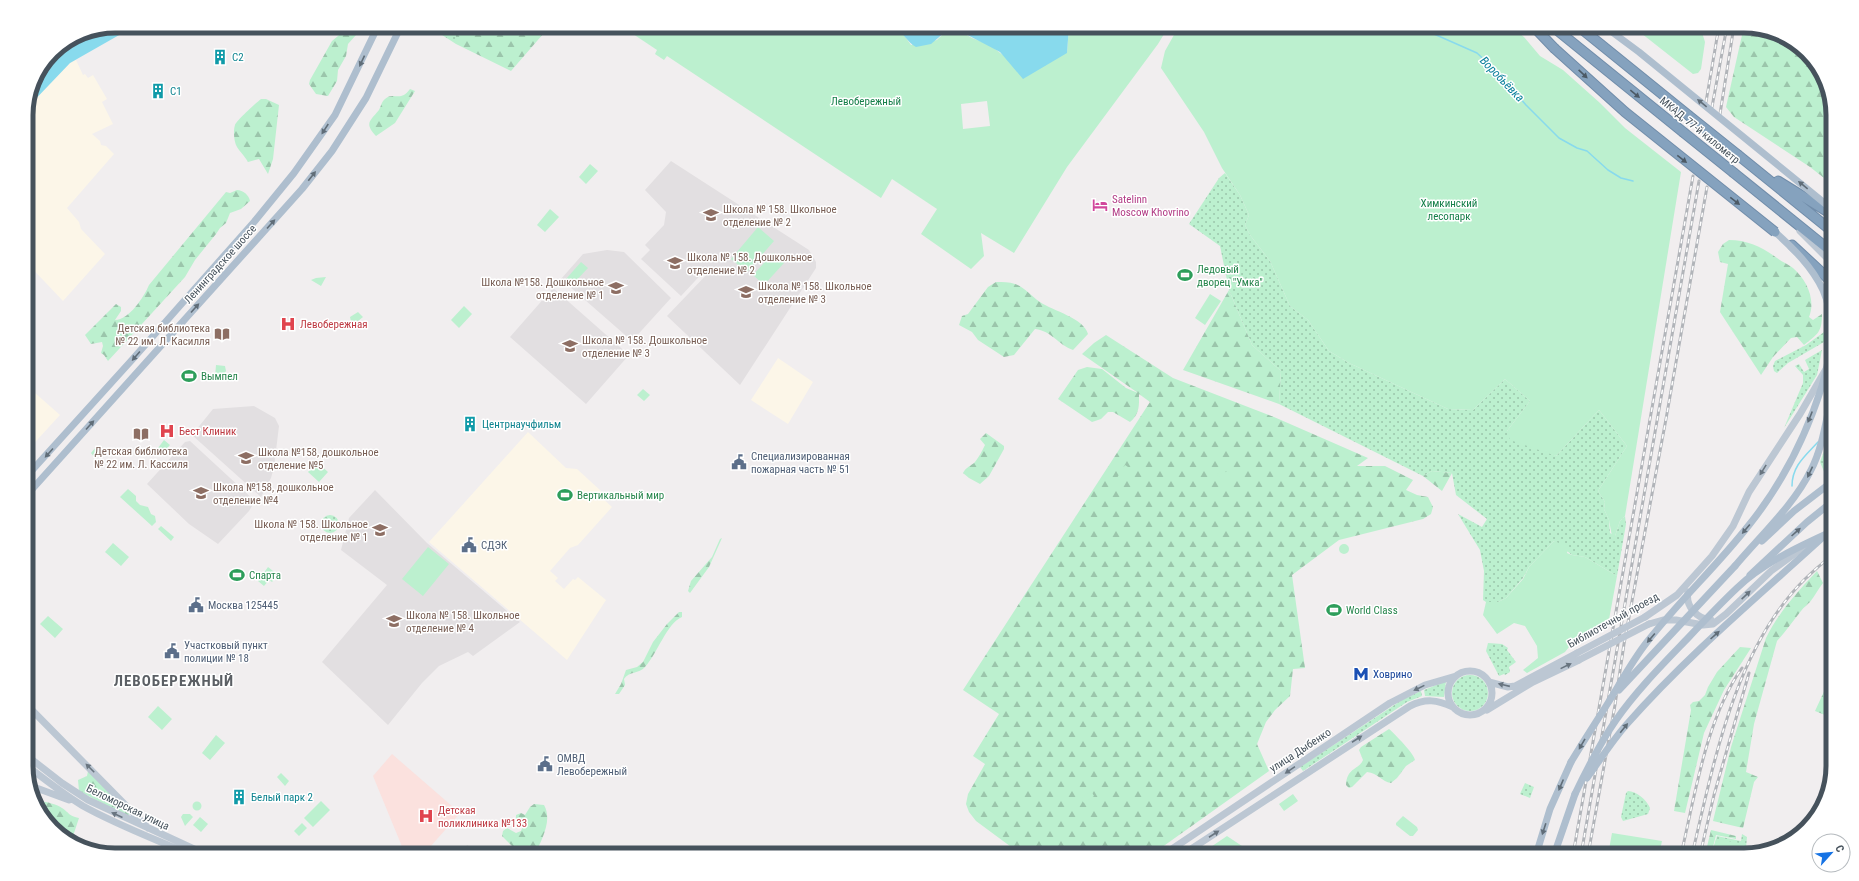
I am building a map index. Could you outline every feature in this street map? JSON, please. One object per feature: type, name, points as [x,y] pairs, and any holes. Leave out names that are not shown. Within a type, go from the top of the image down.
[{"type":"highway","points":[[1540,33],[1554,48],[1625,112],[1804,254],[1826,277]]},
{"type":"highway","name":"МКАД, 77-й километр","points":[[1560,33],[1826,247]]},
{"type":"highway","name":"МКАД, 77-й километр","points":[[1587,33],[1826,226]]},
{"type":"highway","points":[[1738,155],[1826,211]]},
{"type":"main road","name":"Ленинградское шоссе","points":[[33,469],[132,361],[254,222],[294,173],[335,115],[375,33]]},
{"type":"main road","name":"Ленинградское шоссе","points":[[33,488],[302,189],[332,151],[366,98],[398,33]]},
{"type":"main road","points":[[1613,33],[1645,57],[1826,204]]},
{"type":"main road","points":[[1768,201],[1826,257]]},
{"type":"main road","points":[[1775,232],[1798,254],[1814,275],[1826,299]]},
{"type":"main road","points":[[1538,848],[1550,809],[1571,762],[1624,675],[1647,642],[1680,603],[1719,562],[1750,525],[1765,504],[1796,452],[1816,404],[1826,369]]},
{"type":"main road","points":[[1800,414],[1826,370]]},
{"type":"main road","points":[[1800,414],[1820,392],[1826,390]]},
{"type":"main road","name":"Библиотечный проезд","points":[[1483,712],[1645,617],[1677,595],[1701,569],[1733,526],[1749,492],[1800,414]]},
{"type":"main road","points":[[1735,566],[1806,481],[1821,443],[1826,420]]},
{"type":"main road","points":[[1608,702],[1643,662],[1735,566],[1777,526],[1826,486]]},
{"type":"main road","points":[[1556,848],[1566,816],[1575,794],[1597,751],[1616,721],[1632,700],[1658,669],[1737,588],[1774,552],[1826,507]]},
{"type":"main road","name":"Библиотечный проезд","points":[[1489,682],[1508,687],[1516,686],[1649,624],[1663,620],[1676,620],[1708,625],[1721,619],[1772,571],[1826,533]]},
{"type":"main road","points":[[1575,794],[1626,725],[1659,689],[1697,652],[1826,534]]},
{"type":"main road","points":[[1737,588],[1789,552],[1826,535]]},
{"type":"main road","points":[[1701,569],[1688,590],[1688,602],[1695,613],[1701,617],[1712,620],[1721,619]]},
{"type":"main road","points":[[1467,671],[1476,672],[1484,676],[1489,682],[1492,687],[1492,698],[1483,712],[1473,715],[1466,715],[1460,713],[1450,702],[1448,691],[1452,680],[1456,676],[1467,671]]},
{"type":"main road","name":"улица Дыбенко","points":[[1173,848],[1390,703],[1425,685],[1456,676]]},
{"type":"main road","name":"улица Дыбенко","points":[[1193,848],[1410,706],[1418,702],[1430,700],[1453,707]]},
{"type":"main road","points":[[33,711],[152,831]]},
{"type":"main road","name":"Беломорская улица","points":[[33,760],[78,794],[105,810],[191,848]]},
{"type":"main road","name":"Беломорская улица","points":[[33,769],[82,805],[175,848]]},
{"type":"main road","points":[[36,788],[82,805]]},
{"type":"shaded area","points":[[76,60],[83,75],[85,74],[88,78],[93,75],[107,99],[102,102],[113,124],[92,134],[100,141],[101,145],[106,146],[114,154],[67,208],[79,222],[81,229],[105,254],[63,301],[33,269],[33,109],[35,100],[70,63]]},
{"type":"shaded area","points":[[671,161],[809,250],[816,262],[816,268],[740,385],[667,316],[711,270],[708,267],[681,296],[641,259],[650,250],[645,245],[664,225],[666,212],[645,190]]},
{"type":"shaded area","name":"Школа №158. Дошкольное отделение № 1","points":[[607,250],[624,252],[671,298],[632,341],[561,279],[583,254]]},
{"type":"shaded area","name":"Школа № 158. Дошкольное отделение № 3","points":[[553,288],[629,355],[586,404],[510,337]]},
{"type":"shaded area","points":[[778,358],[813,382],[788,424],[751,400]]},
{"type":"shaded area","points":[[33,391],[60,415],[33,444]]},
{"type":"shaded area","name":"Школа №158, дошкольное отделение №5","points":[[254,406],[275,418],[279,426],[274,467],[271,478],[261,497],[192,435],[213,409]]},
{"type":"shaded area","points":[[528,432],[566,468],[577,469],[601,491],[598,494],[612,507],[578,545],[570,548],[550,571],[558,578],[555,581],[564,589],[573,579],[575,580],[578,577],[606,600],[567,660],[429,542]]},
{"type":"shaded area","name":"Школа №158, дошкольное отделение №4","points":[[190,441],[255,501],[249,511],[218,544],[189,524],[147,484],[185,442]]},
{"type":"shaded area","points":[[375,490],[427,543],[520,622],[473,656],[468,652],[439,666],[422,683],[388,725],[322,662],[387,585],[341,550],[349,518]]},
{"type":"shaded area","name":"Детская поликлиника №133","points":[[392,754],[460,813],[429,848],[403,848],[373,776]]},
{"type":"green space","points":[[342,33],[357,33],[348,44],[346,56],[338,70],[337,81],[328,96],[316,94],[309,84],[310,80],[332,41]]},
{"type":"green space","points":[[439,33],[456,33],[456,44]]},
{"type":"green space","points":[[456,33],[544,33],[511,71],[456,44]]},
{"type":"green space","name":"Левобережный","points":[[632,33],[902,33],[911,45],[937,40],[944,33],[963,33],[990,45],[1004,56],[1067,53],[1068,33],[1165,33],[1067,167],[1014,253],[981,233],[984,256],[971,269],[921,234],[937,209],[892,179],[881,198],[667,56],[664,60],[655,54],[657,50]],"holes":[[[987,101],[990,126],[963,129],[961,104]]]},
{"type":"green space","name":"Химкинский лесопарк","points":[[1175,33],[1519,33],[1540,56],[1563,70],[1625,128],[1681,172],[1625,516],[1620,521],[1613,542],[1609,520],[1604,509],[1605,502],[1598,491],[1627,446],[1599,410],[1556,456],[1510,440],[1507,431],[1530,401],[1505,379],[1473,410],[1448,409],[1349,363],[1329,351],[1308,320],[1290,306],[1270,261],[1250,235],[1245,225],[1249,215],[1240,195],[1222,168],[1204,132],[1161,68],[1165,51]]},
{"type":"green space","points":[[1641,33],[1702,33],[1705,42],[1701,69],[1698,73],[1693,74]]},
{"type":"green space","points":[[1742,33],[1755,34],[1776,39],[1794,50],[1809,65],[1820,83],[1823,93],[1826,109],[1826,180],[1810,167],[1734,117],[1726,107]]},
{"type":"green space","points":[[410,89],[415,91],[395,123],[376,136],[372,132],[369,125],[383,101],[391,96],[403,95]]},
{"type":"green space","points":[[261,99],[266,99],[279,105],[273,159],[268,174],[259,159],[248,162],[237,147],[234,136],[234,127],[236,123]]},
{"type":"green space","points":[[590,164],[598,171],[586,184],[579,177]]},
{"type":"green space","points":[[1225,173],[1240,195],[1249,215],[1245,225],[1250,235],[1270,261],[1290,306],[1308,320],[1329,351],[1349,363],[1448,409],[1473,410],[1505,379],[1530,401],[1507,431],[1556,456],[1599,410],[1627,446],[1598,491],[1605,502],[1604,509],[1609,520],[1610,533],[1615,536],[1620,521],[1625,516],[1626,524],[1617,576],[1585,557],[1572,555],[1554,541],[1529,567],[1523,578],[1506,598],[1498,602],[1486,602],[1483,600],[1484,571],[1480,550],[1458,514],[1482,527],[1487,519],[1456,495],[1452,473],[1432,471],[1423,476],[1279,404],[1281,371],[1252,345],[1229,290],[1220,246],[1189,224],[1219,178]]},
{"type":"green space","points":[[237,190],[245,193],[250,201],[241,209],[230,213],[226,223],[220,228],[195,260],[185,277],[108,361],[101,353],[103,346],[102,342],[91,344],[85,335],[116,304],[121,307],[121,311],[115,320],[126,316],[131,312],[144,296],[149,285],[226,192],[230,193]]},
{"type":"green space","points":[[550,209],[559,217],[545,232],[537,225]]},
{"type":"green space","points":[[758,227],[774,241],[747,272],[731,259]]},
{"type":"green space","points":[[1729,240],[1742,241],[1754,245],[1793,268],[1806,284],[1811,297],[1811,311],[1809,317],[1813,320],[1822,314],[1820,329],[1816,335],[1804,345],[1797,337],[1791,338],[1773,357],[1761,375],[1720,312],[1728,264],[1720,262],[1718,252],[1723,244]]},
{"type":"green space","points":[[773,253],[784,263],[764,285],[753,275]]},
{"type":"green space","points":[[581,262],[588,268],[572,285],[566,279]]},
{"type":"green space","points":[[326,277],[321,286],[311,280],[316,278]]},
{"type":"green space","points":[[996,282],[1008,282],[1018,285],[1040,302],[1074,319],[1085,328],[1088,334],[1073,350],[1046,332],[1035,329],[1014,355],[1004,357],[978,340],[972,332],[959,325],[962,316],[968,314],[988,287]]},
{"type":"green space","points":[[1229,290],[1252,345],[1281,371],[1279,404],[1183,370]]},
{"type":"green space","points":[[1210,294],[1221,301],[1205,325],[1195,318]]},
{"type":"green space","points":[[464,306],[472,314],[459,328],[451,320]]},
{"type":"green space","points":[[358,312],[363,317],[352,326],[350,317]]},
{"type":"green space","points":[[1824,332],[1824,342],[1788,363],[1777,373],[1774,371],[1773,366],[1775,361],[1806,345]]},
{"type":"green space","points":[[1106,335],[1173,378],[1274,417],[1368,458],[1357,466],[1385,466],[1413,480],[1406,490],[1417,495],[1428,497],[1433,507],[1431,514],[1423,519],[1339,540],[1292,575],[1305,668],[1293,669],[1290,696],[1275,710],[1266,722],[1257,744],[1269,771],[1161,848],[1013,848],[976,821],[969,812],[966,804],[968,794],[985,764],[973,756],[999,714],[963,690],[1150,402],[1139,394],[1139,406],[1137,413],[1130,422],[1113,412],[1108,412],[1101,419],[1092,422],[1058,399],[1078,370],[1087,367],[1102,369],[1126,388],[1138,393],[1082,354]]},
{"type":"green space","points":[[1822,350],[1817,375],[1784,428],[1803,383],[1803,375],[1795,366],[1799,364],[1804,372],[1809,369],[1805,360]]},
{"type":"green space","points":[[216,365],[225,366],[226,371],[220,379],[215,377]]},
{"type":"green space","points":[[643,389],[650,395],[644,401],[637,395]]},
{"type":"green space","points":[[986,433],[1004,446],[1004,449],[989,476],[980,484],[963,473],[975,462],[980,454],[985,445],[980,439]]},
{"type":"green space","points":[[164,440],[170,445],[163,453],[158,448]]},
{"type":"green space","points":[[1826,446],[1825,474],[1820,462]]},
{"type":"green space","points":[[96,447],[99,447],[101,451],[95,458],[91,453]]},
{"type":"green space","points":[[317,462],[328,472],[319,482],[308,472]]},
{"type":"green space","points":[[1125,465],[1131,469],[1123,482],[1117,478]]},
{"type":"green space","points":[[1230,471],[1235,478],[1222,480],[1217,474]]},
{"type":"green space","points":[[1432,471],[1452,473],[1442,491],[1423,476]]},
{"type":"green space","points":[[128,489],[136,496],[136,501],[140,505],[148,507],[151,514],[155,516],[156,522],[152,526],[120,497]]},
{"type":"green space","points":[[330,515],[336,518],[339,524],[336,530],[330,533],[324,530],[321,524],[324,518]]},
{"type":"green space","points":[[161,526],[174,537],[171,541],[158,529]]},
{"type":"green space","points":[[722,538],[709,567],[690,593],[688,591],[691,581],[712,557],[720,539]]},
{"type":"green space","points":[[1554,541],[1569,547],[1567,553],[1585,557],[1617,576],[1608,625],[1577,637],[1565,652],[1527,673],[1523,670],[1538,658],[1537,646],[1525,626],[1514,623],[1497,634],[1483,615],[1486,602],[1498,602],[1506,598],[1523,579],[1529,567]]},
{"type":"green space","points":[[113,543],[129,557],[121,566],[105,552]]},
{"type":"green space","points":[[1342,544],[1346,544],[1348,545],[1348,553],[1342,554],[1339,551],[1339,547]]},
{"type":"green space","points":[[428,547],[449,564],[423,596],[402,579]]},
{"type":"green space","points":[[268,567],[278,575],[272,582],[269,580],[264,586],[258,581]]},
{"type":"green space","points":[[1817,571],[1823,583],[1810,602],[1777,641],[1754,724],[1746,772],[1758,777],[1754,782],[1743,828],[1713,821],[1731,747],[1766,638],[1789,603]]},
{"type":"green space","points":[[679,612],[682,612],[682,617],[671,626],[650,661],[640,671],[626,676],[624,679],[625,685],[619,694],[615,694],[621,684],[626,670],[637,667],[643,662],[653,642],[667,624]]},
{"type":"green space","points":[[48,616],[63,629],[55,638],[40,624]]},
{"type":"green space","points":[[1488,643],[1502,644],[1508,648],[1507,650],[1516,662],[1509,667],[1510,672],[1499,676],[1486,651]]},
{"type":"green space","points":[[1740,647],[1751,648],[1724,690],[1704,733],[1685,813],[1674,811],[1691,710],[1690,705],[1693,702],[1699,701],[1705,695],[1717,672]]},
{"type":"green space","points":[[1474,675],[1483,680],[1487,686],[1487,700],[1483,706],[1474,711],[1466,711],[1457,706],[1453,700],[1452,689],[1457,680],[1463,676]]},
{"type":"green space","points":[[1446,681],[1444,697],[1425,696],[1424,690]]},
{"type":"green space","points":[[1826,687],[1826,714],[1825,715],[1815,711]]},
{"type":"green space","points":[[1421,691],[1422,696],[1407,702],[1303,771],[1300,767],[1402,700]]},
{"type":"green space","points":[[158,706],[172,719],[162,730],[148,717]]},
{"type":"green space","points":[[1389,729],[1408,749],[1415,760],[1406,766],[1391,783],[1367,772],[1352,787],[1349,788],[1346,785],[1349,775],[1363,760],[1359,750],[1361,747]]},
{"type":"green space","points":[[216,735],[225,743],[210,760],[202,753]]},
{"type":"green space","points":[[88,771],[130,813],[128,817],[79,791],[78,780],[87,776]]},
{"type":"green space","points":[[281,773],[289,781],[285,786],[277,777]]},
{"type":"green space","points":[[1525,783],[1534,787],[1530,798],[1520,794]]},
{"type":"green space","points":[[1091,791],[1094,796],[1084,803],[1081,799]]},
{"type":"green space","points":[[1628,791],[1641,796],[1650,808],[1648,814],[1623,821],[1621,817],[1626,793]]},
{"type":"green space","points":[[1293,794],[1298,801],[1284,811],[1279,804]]},
{"type":"green space","points":[[40,801],[57,805],[71,815],[79,818],[73,836],[53,820]]},
{"type":"green space","points":[[321,801],[330,810],[313,827],[304,818]]},
{"type":"green space","points":[[195,802],[199,802],[201,806],[199,810],[195,810],[193,808],[193,804]]},
{"type":"green space","points":[[534,804],[544,805],[546,811],[547,824],[538,848],[509,848],[512,846],[502,836],[503,831],[507,828],[516,833],[521,831],[523,826],[516,819],[516,815],[521,813],[525,815]]},
{"type":"green space","points":[[183,814],[190,814],[193,817],[185,826],[181,817]]},
{"type":"green space","points":[[1403,816],[1417,827],[1418,830],[1413,836],[1410,836],[1396,825],[1396,823]]},
{"type":"green space","points":[[200,817],[208,824],[201,832],[193,825]]},
{"type":"green space","points":[[302,823],[307,828],[299,836],[294,831]]},
{"type":"green space","points":[[1711,830],[1736,836],[1736,839],[1716,835],[1713,848],[1707,848]]},
{"type":"green space","points":[[1612,833],[1662,841],[1660,848],[1609,848]]},
{"type":"green space","points":[[1742,834],[1747,837],[1746,848],[1714,848],[1717,836],[1741,841]]},
{"type":"green space","points":[[1227,836],[1245,848],[1209,848]]},
{"type":"green space","points":[[1716,839],[1746,844],[1745,848],[1713,848]]},
{"type":"water","points":[[123,33],[70,63],[35,100],[41,78],[61,53],[78,41],[88,37]]},
{"type":"water","points":[[902,33],[944,33],[931,44],[916,47]]},
{"type":"water","points":[[964,33],[1068,33],[1067,53],[1023,79],[1000,52]]},
{"type":"waterway","name":"Воробьёвка","points":[[1371,33],[1389,33]]},
{"type":"waterway","name":"Воробьёвка","points":[[1433,33],[1477,53],[1559,138],[1577,148],[1587,151],[1608,170],[1621,178],[1633,181]]},
{"type":"waterway","points":[[1792,486],[1794,473],[1797,467],[1818,442]]},
{"type":"railway","points":[[1706,102],[1718,33]]},
{"type":"railway","points":[[1712,107],[1726,33]]},
{"type":"railway","points":[[1720,114],[1733,33]]},
{"type":"railway","points":[[1574,848],[1693,176]]},
{"type":"railway","points":[[1582,848],[1699,181]]},
{"type":"railway","points":[[1589,848],[1615,705],[1624,644],[1707,187]]},
{"type":"railway","points":[[1694,848],[1719,745],[1730,708],[1744,672],[1761,638],[1781,607],[1805,579],[1826,561]]},
{"type":"railway","points":[[1683,848],[1703,758],[1719,710],[1742,668]]},
{"type":"railway","points":[[1702,848],[1714,795],[1749,673]]},
{"type":"place","name":"C2","points":[[220,57]]},
{"type":"place","name":"C1","points":[[158,91]]},
{"type":"place","name":"Satelinn Moscow Khovrino","points":[[1100,205]]},
{"type":"place","name":"Школа № 158. Школьное отделение № 2","points":[[711,215]]},
{"type":"place","name":"Школа № 158. Дошкольное отделение № 2","points":[[675,263]]},
{"type":"place","name":"Ледовый дворец \"Умка\"","points":[[1185,275]]},
{"type":"place","name":"Школа №158. Дошкольное отделение № 1","points":[[616,288]]},
{"type":"place","name":"Школа № 158. Школьное отделение № 3","points":[[746,292]]},
{"type":"place","name":"Левобережная","points":[[288,324]]},
{"type":"place","name":"Детская библиотека № 22 им. Л. Касилля","points":[[222,334]]},
{"type":"place","name":"Школа № 158. Дошкольное отделение № 3","points":[[570,346]]},
{"type":"place","name":"Вымпел","points":[[189,376]]},
{"type":"place","name":"Центрнаучфильм","points":[[470,424]]},
{"type":"place","name":"Бест Клиник","points":[[167,431]]},
{"type":"place","name":"Детская библиотека № 22 им. Л. Кассиля","points":[[141,434]]},
{"type":"place","name":"Школа №158, дошкольное отделение №5","points":[[246,458]]},
{"type":"place","name":"Cпециализированная пожарная часть № 51","points":[[739,462]]},
{"type":"place","name":"Школа №158, дошкольное отделение №4","points":[[201,493]]},
{"type":"place","name":"Вертикальный мир","points":[[565,495]]},
{"type":"place","name":"Школа № 158. Школьное отделение № 1","points":[[380,530]]},
{"type":"place","name":"СДЭК","points":[[469,545]]},
{"type":"place","name":"Спарта","points":[[237,575]]},
{"type":"place","name":"Москва 125445","points":[[196,605]]},
{"type":"place","name":"World Class","points":[[1334,610]]},
{"type":"place","name":"Школа № 158. Школьное отделение № 4","points":[[394,621]]},
{"type":"place","name":"Участковый пункт полиции № 18","points":[[172,651]]},
{"type":"place","name":"Ховрино","points":[[1361,674]]},
{"type":"place","name":"ОМВД Левобережный","points":[[545,764]]},
{"type":"place","name":"Белый парк 2","points":[[239,797]]},
{"type":"place","name":"Детская поликлиника №133","points":[[426,816]]},
{"type":"district","name":"ЛЕВОБЕРЕЖНЫЙ","points":[[174,681]]}]
